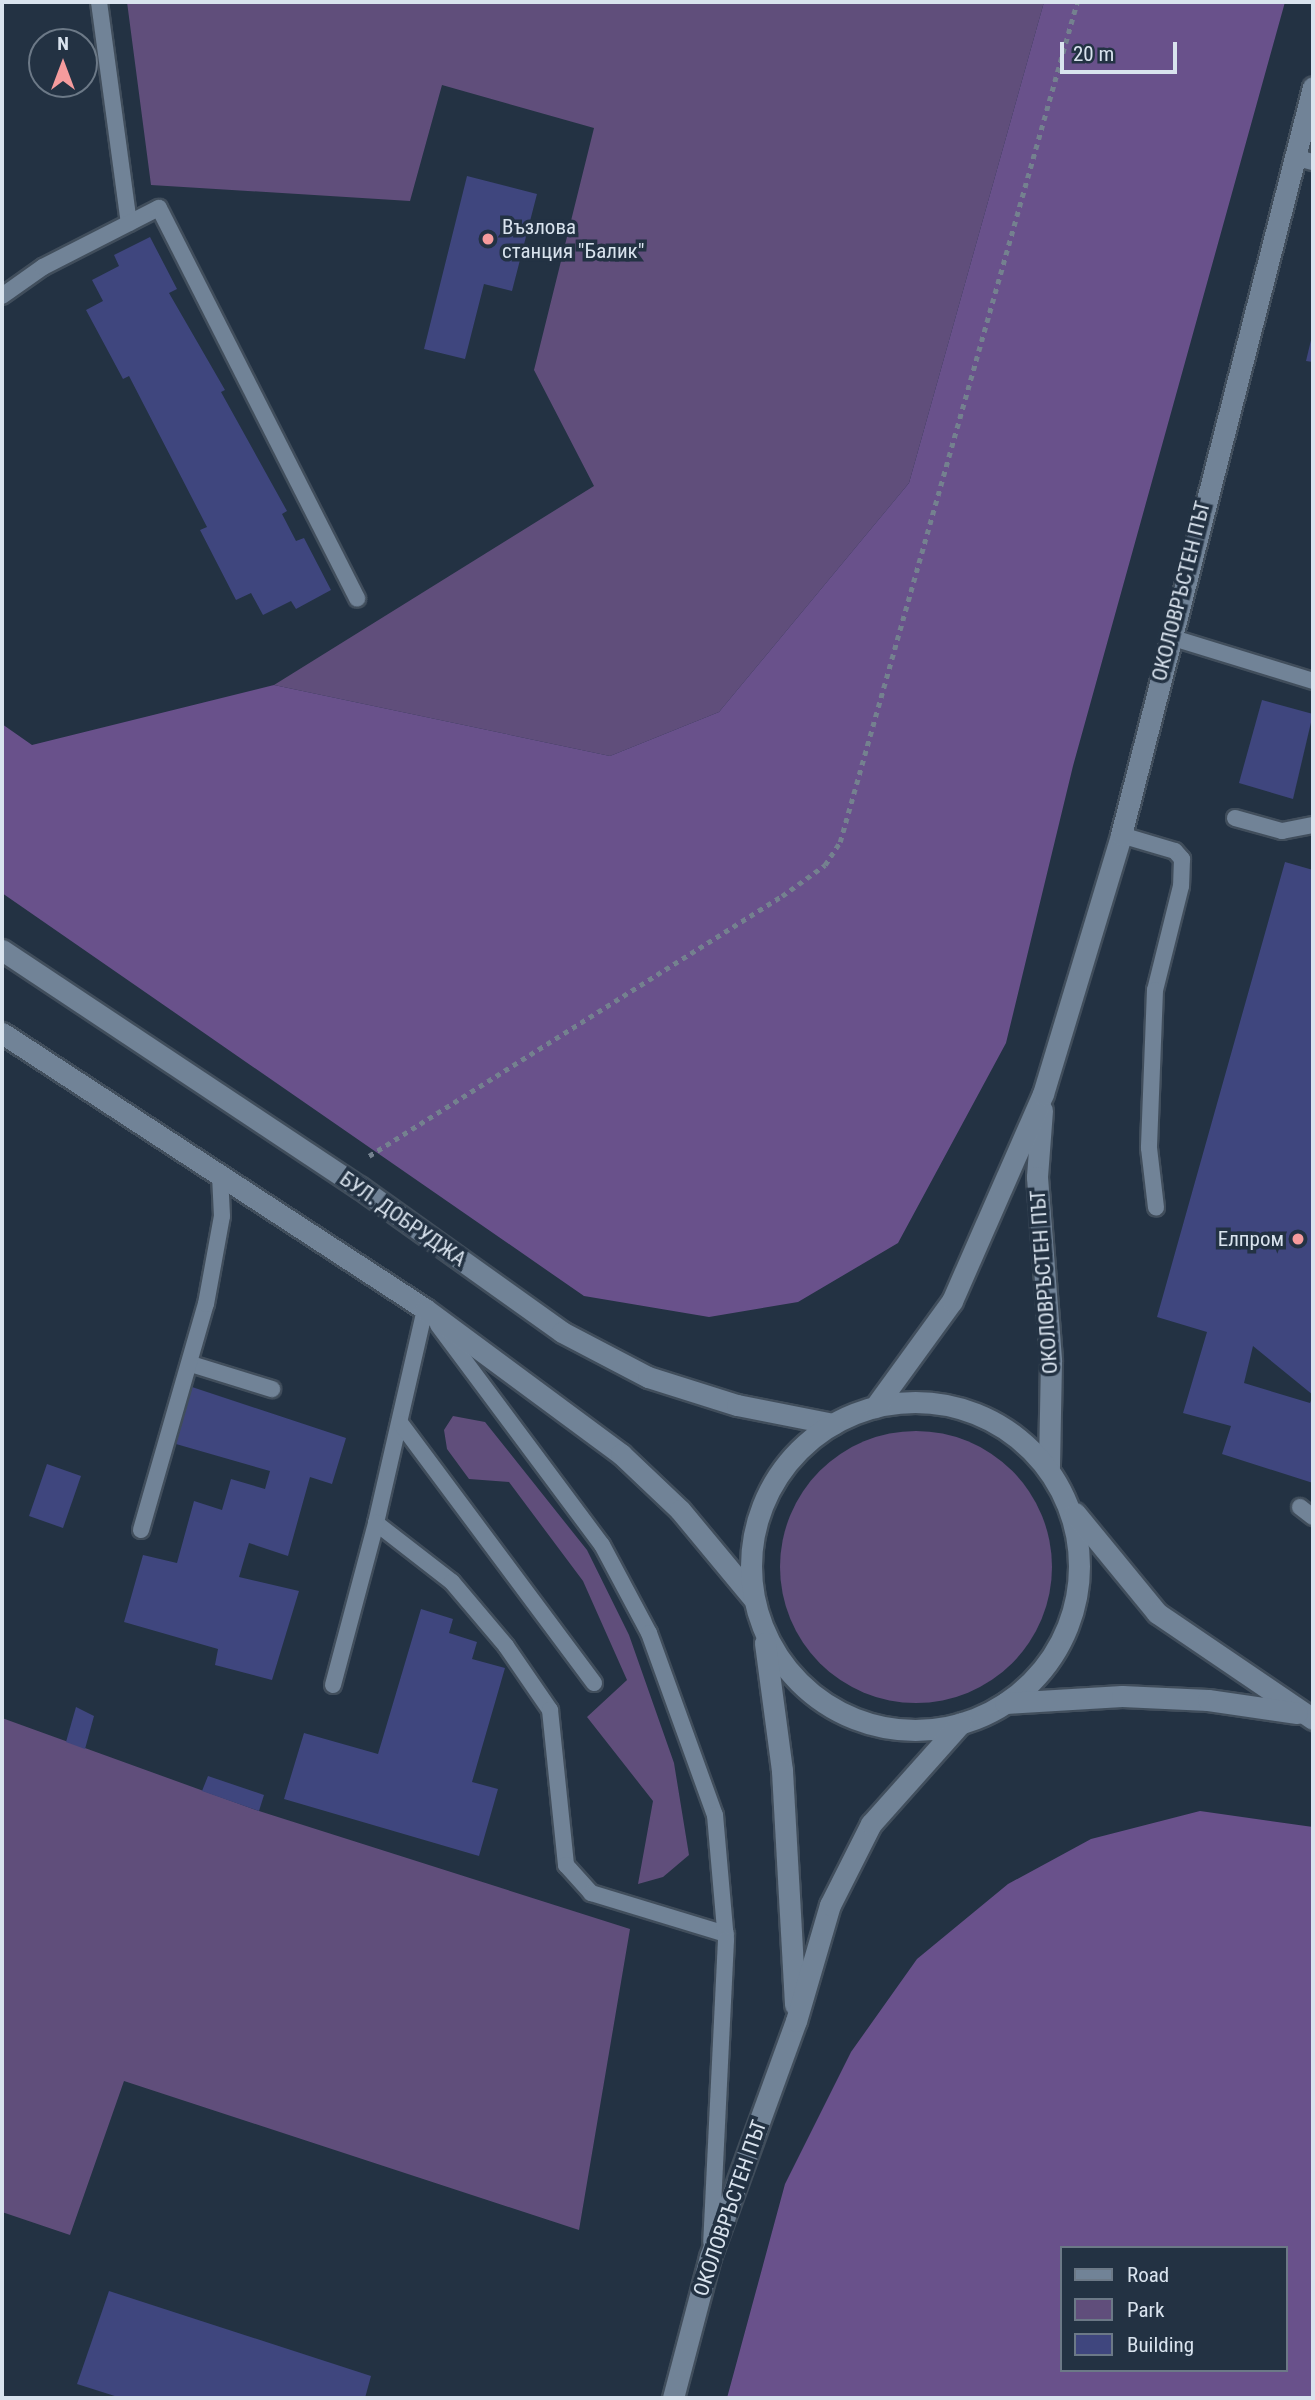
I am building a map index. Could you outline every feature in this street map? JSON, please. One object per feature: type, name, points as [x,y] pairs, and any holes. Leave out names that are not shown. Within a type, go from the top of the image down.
[{"type":"main road","name":"ОКОЛОВРЪСТЕН ПЪТ","points":[[875,1407],[951,1301],[1043,1094],[1121,835],[1170,637],[1304,159],[1313,87]]},
{"type":"main road","name":"БУЛ. ДОБРУДЖА","points":[[2,950],[340,1175],[562,1332],[648,1377],[737,1405],[833,1424]]},
{"type":"main road","points":[[2,1033],[425,1309],[621,1454],[680,1510],[753,1598]]},
{"type":"main road","name":"ОКОЛОВРЪСТЕН ПЪТ","points":[[1043,1094],[1037,1177],[1051,1361],[1049,1469]]},
{"type":"main road","points":[[1067,1503],[1077,1539],[1079,1577],[1073,1615],[1034,1679],[1005,1703],[961,1723],[894,1728],[839,1711],[802,1686],[763,1629],[753,1598],[750,1564],[765,1498],[805,1444],[833,1424],[875,1407],[916,1402],[966,1410],[1020,1440],[1049,1469],[1067,1503],[1157,1613],[1306,1716]]},
{"type":"main road","name":"ОКОЛОВРЪСТЕН ПЪТ","points":[[763,1629],[782,1771],[796,2021]]},
{"type":"main road","points":[[1005,1703],[1122,1696],[1208,1700],[1306,1716]]},
{"type":"main road","name":"ОКОЛОВРЪСТЕН ПЪТ","points":[[673,2398],[710,2257],[796,2021],[830,1905],[871,1824],[961,1723]]},
{"type":"lane","points":[[99,2],[129,223]]},
{"type":"lane","points":[[1304,159],[1313,145]]},
{"type":"lane","points":[[2,296],[43,267],[159,208],[357,599]]},
{"type":"lane","points":[[1170,637],[1313,681]]},
{"type":"lane","points":[[1236,818],[1282,831],[1313,825]]},
{"type":"lane","points":[[1121,835],[1175,851],[1182,859],[1181,886],[1155,990],[1149,1148],[1156,1208]]},
{"type":"lane","points":[[141,1530],[191,1364],[218,1250],[220,1175]]},
{"type":"lane","points":[[333,1685],[401,1424],[425,1309]]},
{"type":"lane","points":[[425,1309],[602,1545],[649,1633],[715,1815],[726,1934],[710,2257]]},
{"type":"lane","points":[[191,1364],[271,1389]]},
{"type":"lane","points":[[401,1424],[594,1682]]},
{"type":"lane","points":[[376,1522],[452,1582],[506,1646],[550,1710],[566,1865],[591,1893],[726,1934]]},
{"type":"path","points":[[340,1175],[782,896],[825,864],[840,842],[1077,2]]},
{"type":"green space","points":[[127,2],[1044,2],[909,483],[719,712],[610,756],[274,685],[594,486],[534,370],[594,128],[442,85],[410,201],[151,185]]},
{"type":"green space","points":[[453,1416],[485,1422],[587,1550],[629,1635],[674,1763],[689,1855],[663,1877],[638,1884],[653,1801],[587,1717],[627,1680],[583,1581],[509,1482],[469,1479],[447,1449],[444,1430]]},
{"type":"green space","points":[[903,1431],[929,1431],[968,1441],[992,1454],[1012,1471],[1029,1491],[1042,1515],[1050,1540],[1050,1594],[1042,1619],[1029,1643],[1012,1663],[992,1680],[968,1693],[943,1701],[903,1703],[876,1697],[852,1687],[830,1672],[811,1653],[796,1631],[786,1607],[780,1580],[780,1554],[786,1527],[796,1503],[811,1481],[830,1462],[852,1447],[876,1437]]},
{"type":"green space","points":[[2,1718],[259,1811],[630,1929],[579,2230],[124,2081],[70,2235],[2,2212]]},
{"type":"shaded area","points":[[1044,2],[1285,2],[1073,766],[1006,1043],[898,1243],[798,1302],[709,1317],[584,1296],[2,893],[2,724],[32,745],[274,685],[610,756],[719,712],[909,483]]},
{"type":"shaded area","points":[[1200,1811],[1313,1827],[1313,2398],[727,2398],[785,2184],[851,2052],[917,1959],[1008,1884],[1091,1839]]},
{"type":"building","name":"Възлова станция \"Балик\"","points":[[467,176],[537,194],[512,291],[484,284],[465,359],[424,349]]},
{"type":"building","points":[[150,237],[177,289],[169,293],[225,390],[221,392],[287,511],[282,514],[296,541],[304,538],[331,590],[296,609],[291,601],[263,615],[251,593],[236,600],[200,530],[207,527],[129,376],[123,379],[86,310],[103,301],[92,280],[119,266],[114,255]]},
{"type":"building","points":[[1313,336],[1313,362],[1306,361]]},
{"type":"building","points":[[1262,700],[1313,714],[1293,799],[1239,783]]},
{"type":"building","points":[[1285,862],[1313,870],[1313,1395],[1313,1483],[1222,1454],[1231,1426],[1183,1413],[1207,1332],[1157,1317]],"holes":[[[1253,1346],[1313,1395],[1310,1403],[1244,1383]]]},
{"type":"building","points":[[192,1387],[346,1438],[332,1484],[310,1477],[288,1556],[249,1543],[239,1577],[299,1591],[272,1680],[215,1665],[218,1649],[124,1622],[143,1555],[177,1563],[194,1501],[222,1510],[231,1479],[265,1489],[270,1471],[176,1444]]},
{"type":"building","points":[[47,1464],[81,1476],[63,1528],[29,1516]]},
{"type":"building","points":[[421,1609],[453,1619],[449,1633],[477,1642],[472,1659],[505,1668],[472,1782],[498,1789],[479,1856],[284,1799],[304,1733],[378,1754]]},
{"type":"building","points":[[76,1707],[94,1716],[85,1749],[66,1742]]},
{"type":"building","points":[[208,1776],[264,1795],[259,1811],[202,1791]]},
{"type":"building","points":[[109,2291],[371,2376],[365,2398],[121,2398],[77,2384]]},
{"type":"place","name":"Възлова станция \"Балик\"","points":[[488,239]]},
{"type":"place","name":"Елпром","points":[[1298,1239]]}]
